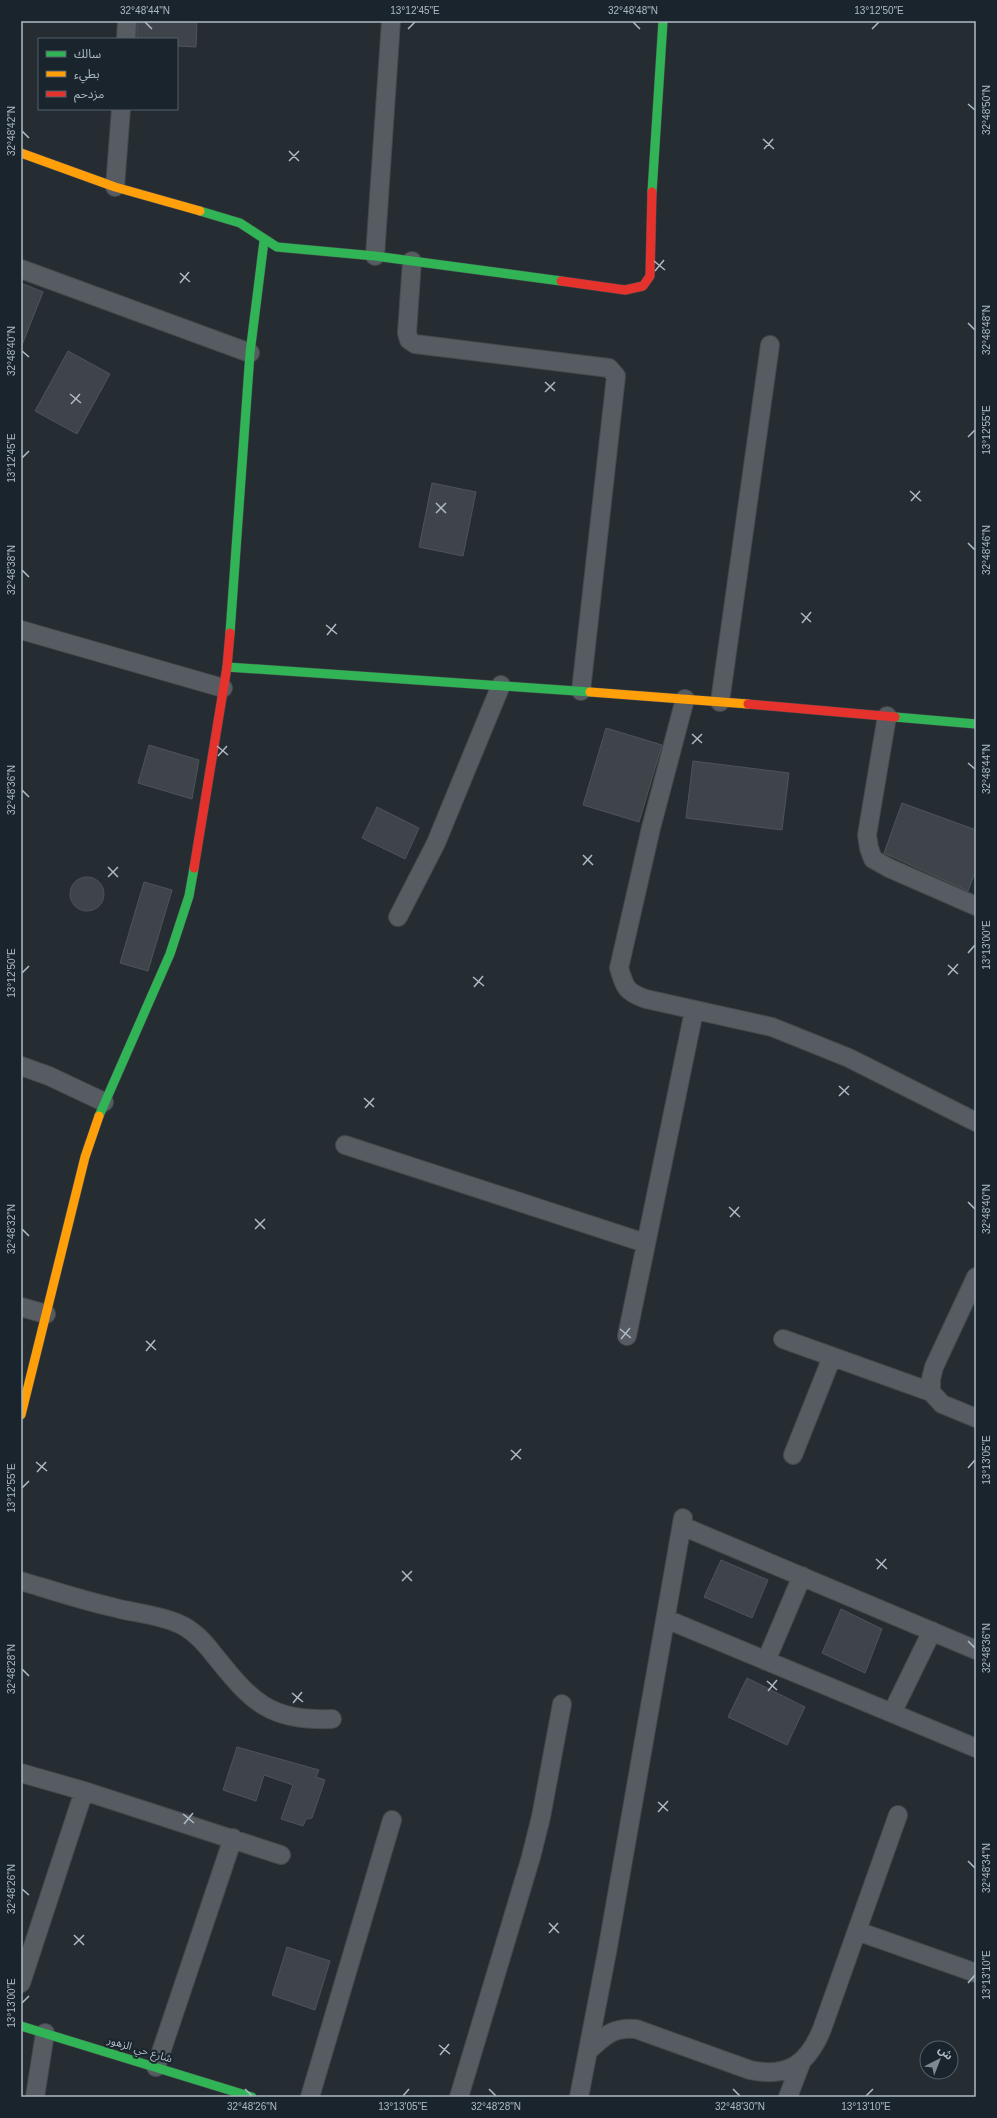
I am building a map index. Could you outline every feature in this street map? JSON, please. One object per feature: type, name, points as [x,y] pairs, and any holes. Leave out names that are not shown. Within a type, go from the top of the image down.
[{"type":"street","points":[[126,38],[127,21]]},
{"type":"street","points":[[375,256],[391,21]]},
{"type":"street","points":[[21,153],[115,187],[240,223],[252,229],[264,240],[277,247],[375,256],[625,290],[638,289],[646,285],[650,276],[653,173],[663,21]]},
{"type":"street","points":[[115,187],[121,110]]},
{"type":"street","points":[[21,1415],[85,1157],[104,1102],[143,1018],[170,954],[187,903],[227,667],[250,353],[264,240]]},
{"type":"street","points":[[412,261],[407,333],[410,340],[415,344],[608,368],[616,376],[581,691]]},
{"type":"street","points":[[21,269],[250,353]]},
{"type":"street","points":[[720,702],[770,345]]},
{"type":"street","points":[[21,630],[223,688]]},
{"type":"street","points":[[227,667],[581,691],[976,724]]},
{"type":"street","points":[[398,917],[436,843],[501,685]]},
{"type":"street","points":[[685,699],[651,828],[619,968],[625,987],[632,994],[694,1011],[772,1027],[849,1058],[976,1122]]},
{"type":"street","points":[[887,716],[867,835],[869,848],[873,859],[889,868],[976,906]]},
{"type":"street","points":[[627,1336],[694,1011]]},
{"type":"street","points":[[21,1066],[49,1076],[104,1102]]},
{"type":"street","points":[[345,1145],[645,1243]]},
{"type":"street","points":[[931,1392],[931,1379],[934,1367],[976,1277]]},
{"type":"street","points":[[21,1308],[46,1314]]},
{"type":"street","points":[[783,1339],[931,1392],[942,1404],[976,1418]]},
{"type":"street","points":[[792,1455],[832,1357]]},
{"type":"street","points":[[579,2097],[683,1522],[802,1576],[976,1650]]},
{"type":"street","points":[[766,1661],[802,1576]]},
{"type":"street","points":[[21,1581],[112,1607],[178,1623],[193,1632],[207,1645],[244,1691],[264,1707],[280,1714],[308,1720],[332,1719]]},
{"type":"street","points":[[666,1619],[976,1748]]},
{"type":"street","points":[[892,1713],[932,1631]]},
{"type":"street","points":[[459,2097],[531,1857],[541,1817],[562,1704]]},
{"type":"street","points":[[21,1773],[84,1791],[282,1855]]},
{"type":"street","points":[[21,1983],[84,1791]]},
{"type":"street","points":[[588,2051],[605,2035],[616,2029],[624,2028],[636,2029],[750,2070],[766,2073],[792,2068],[801,2063],[810,2053],[817,2040],[898,1815]]},
{"type":"street","points":[[310,2097],[392,1820]]},
{"type":"street","points":[[156,2067],[233,1838]]},
{"type":"street","points":[[857,1930],[976,1973]]},
{"type":"street","name":"شارع حي الزهور","points":[[21,2026],[156,2067],[218,2092],[252,2097]]},
{"type":"street","points":[[35,2097],[45,2033]]},
{"type":"street","points":[[788,2097],[801,2063]]},
{"type":"building","points":[[137,21],[197,21],[196,47],[178,46],[178,38],[137,38]]},
{"type":"building","points":[[21,283],[43,292],[22,345],[21,344]]},
{"type":"building","points":[[68,351],[110,374],[77,434],[35,411]]},
{"type":"building","points":[[432,483],[476,492],[463,556],[419,547]]},
{"type":"building","points":[[606,728],[662,745],[639,822],[583,805]]},
{"type":"building","points":[[149,745],[199,760],[192,799],[138,783]]},
{"type":"building","points":[[693,761],[789,773],[782,830],[686,818]]},
{"type":"building","points":[[902,803],[976,830],[976,870],[968,891],[884,853]]},
{"type":"building","points":[[377,807],[419,828],[405,859],[362,838]]},
{"type":"building","points":[[84,877],[90,877],[99,882],[103,888],[103,900],[99,906],[90,911],[84,911],[75,906],[70,897],[70,891],[75,882]]},
{"type":"building","points":[[144,882],[172,890],[148,971],[120,963]]},
{"type":"building","points":[[721,1560],[768,1580],[752,1618],[704,1597]]},
{"type":"building","points":[[841,1609],[882,1629],[865,1673],[822,1653]]},
{"type":"building","points":[[747,1678],[805,1707],[787,1745],[728,1717]]},
{"type":"building","points":[[237,1747],[319,1770],[316,1777],[325,1780],[312,1818],[306,1819],[303,1826],[281,1819],[293,1785],[264,1775],[256,1801],[223,1790]]},
{"type":"building","points":[[287,1947],[330,1961],[315,2010],[272,1995]]},
{"type":"traffic: fast","points":[[652,192],[663,21]]},
{"type":"traffic: fast","points":[[200,211],[240,223],[277,247],[375,256],[561,281]]},
{"type":"traffic: fast","points":[[230,633],[250,353],[264,241]]},
{"type":"traffic: fast","points":[[227,667],[590,692]]},
{"type":"traffic: fast","points":[[895,717],[976,724]]},
{"type":"traffic: fast","points":[[99,1116],[170,954],[189,896],[194,868]]},
{"type":"traffic: fast","points":[[21,2026],[252,2097]]},
{"type":"traffic: slow","points":[[21,153],[115,187],[200,211]]},
{"type":"traffic: slow","points":[[590,692],[748,704]]},
{"type":"traffic: slow","points":[[21,1415],[85,1157],[99,1116]]},
{"type":"traffic: jam","points":[[561,281],[625,290],[643,286],[650,276],[652,192]]},
{"type":"traffic: jam","points":[[194,868],[227,667],[230,633]]},
{"type":"traffic: jam","points":[[748,704],[895,717]]}]
